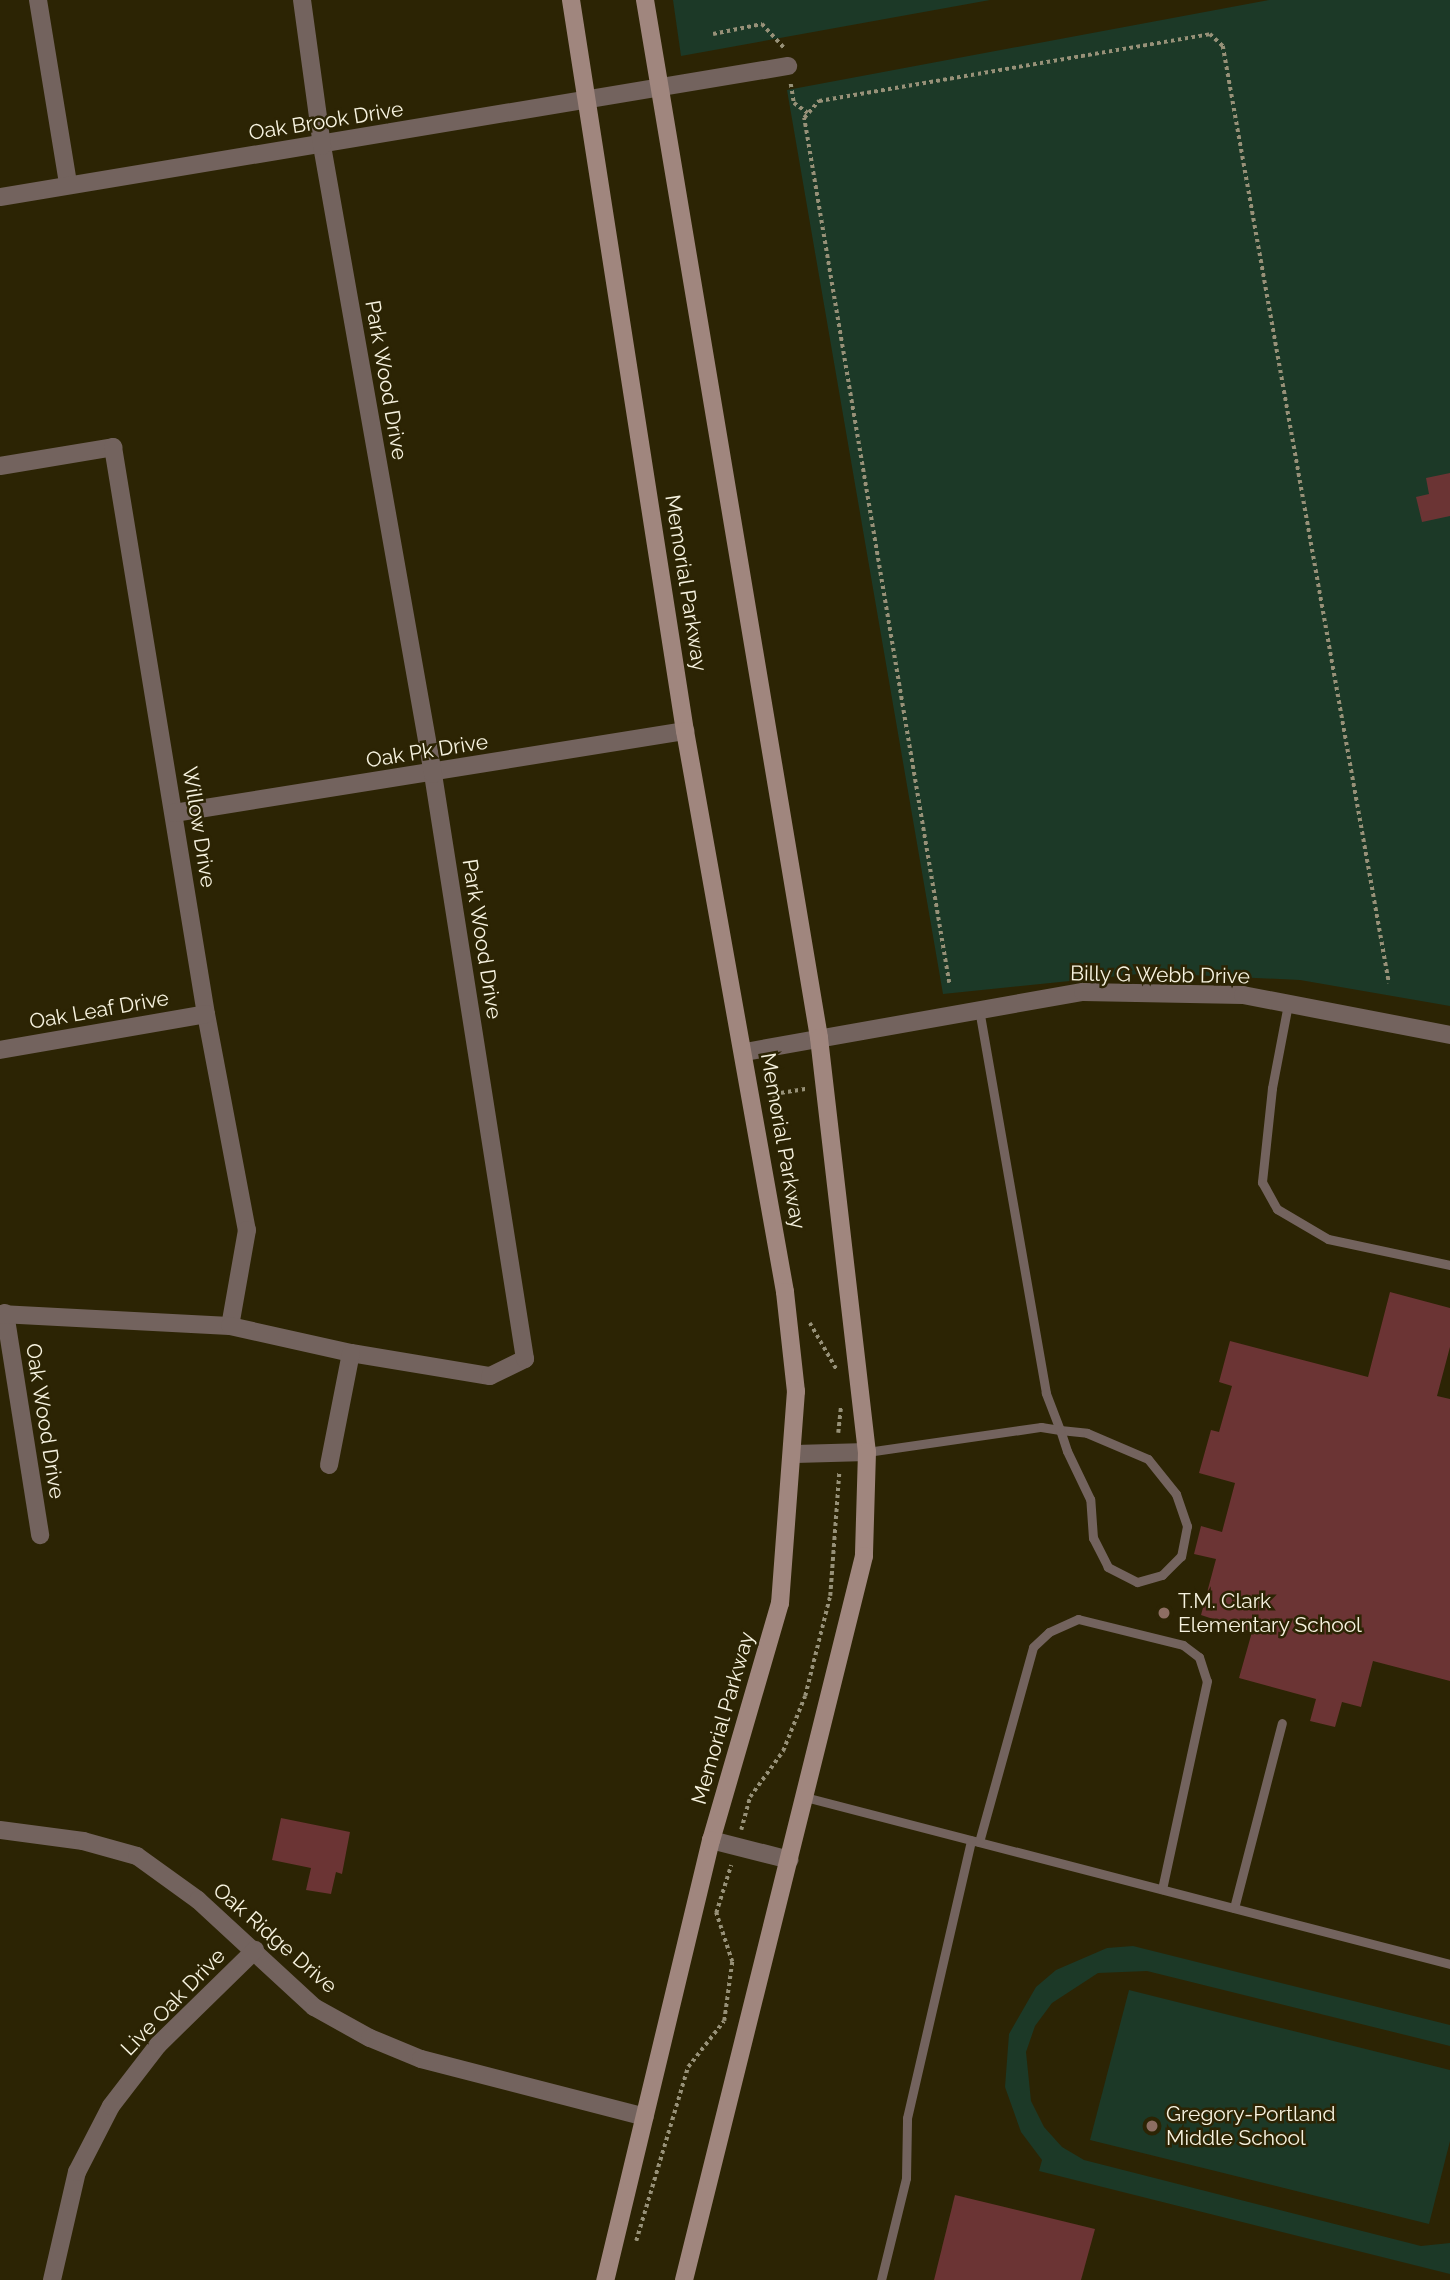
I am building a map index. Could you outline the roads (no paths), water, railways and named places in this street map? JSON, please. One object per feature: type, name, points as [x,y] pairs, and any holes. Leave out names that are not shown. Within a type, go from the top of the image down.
[{"type":"street","points":[[38,0],[68,184]]},
{"type":"street","name":"Park Wood Drive","points":[[2,1313],[230,1326],[351,1353],[489,1376],[525,1359],[433,774],[322,146],[302,0]]},
{"type":"street","name":"Memorial Parkway","points":[[571,0],[685,730],[745,1052],[785,1292],[796,1391],[795,1454],[780,1603],[711,1840],[604,2280]]},
{"type":"street","name":"Memorial Parkway","points":[[645,0],[820,1038],[867,1452],[864,1556],[684,2280]]},
{"type":"street","name":"Oak Brook Drive","points":[[0,197],[68,184],[322,146],[788,66]]},
{"type":"street","name":"Willow Drive","points":[[0,466],[113,447],[206,1014],[247,1230],[230,1326]]},
{"type":"street","name":"Oak Pk Drive","points":[[174,813],[433,774],[685,730]]},
{"type":"street","name":"Billy G Webb Drive","points":[[745,1052],[979,1008],[1083,992],[1243,995],[1450,1035]]},
{"type":"street","name":"Oak Leaf Drive","points":[[0,1050],[206,1014]]},
{"type":"street","name":"Oak Wood Drive","points":[[2,1313],[40,1535]]},
{"type":"street","points":[[329,1465],[351,1353]]},
{"type":"street","points":[[795,1454],[867,1452]]},
{"type":"street","name":"Oak Ridge Drive","points":[[0,1830],[83,1841],[137,1856],[255,1950],[314,2007],[370,2038],[421,2059],[645,2117]]},
{"type":"street","points":[[711,1840],[790,1860]]},
{"type":"street","name":"Live Oak Drive","points":[[52,2280],[77,2172],[111,2106],[158,2045],[255,1950]]},
{"type":"lane","points":[[1288,1004],[1272,1088],[1262,1182],[1277,1209],[1328,1239],[1450,1265]]},
{"type":"lane","points":[[867,1452],[1041,1427],[1060,1430],[1087,1433],[1148,1459],[1176,1494],[1187,1526],[1181,1556],[1162,1576],[1137,1582],[1108,1567],[1093,1538],[1090,1499],[1060,1430],[1046,1393],[979,1008]]},
{"type":"lane","points":[[881,2280],[906,2178],[907,2118],[975,1841],[1033,1647],[1049,1632],[1078,1619],[1183,1645],[1199,1657],[1207,1681],[1192,1765],[1162,1889]]},
{"type":"lane","points":[[1234,1908],[1282,1723]]},
{"type":"lane","points":[[805,1797],[1450,1964]]},
{"type":"place","name":"T.M. Clark Elementary School","points":[[1164,1613]]},
{"type":"place","name":"Gregory-Portland Middle School","points":[[1152,2126]]}]
